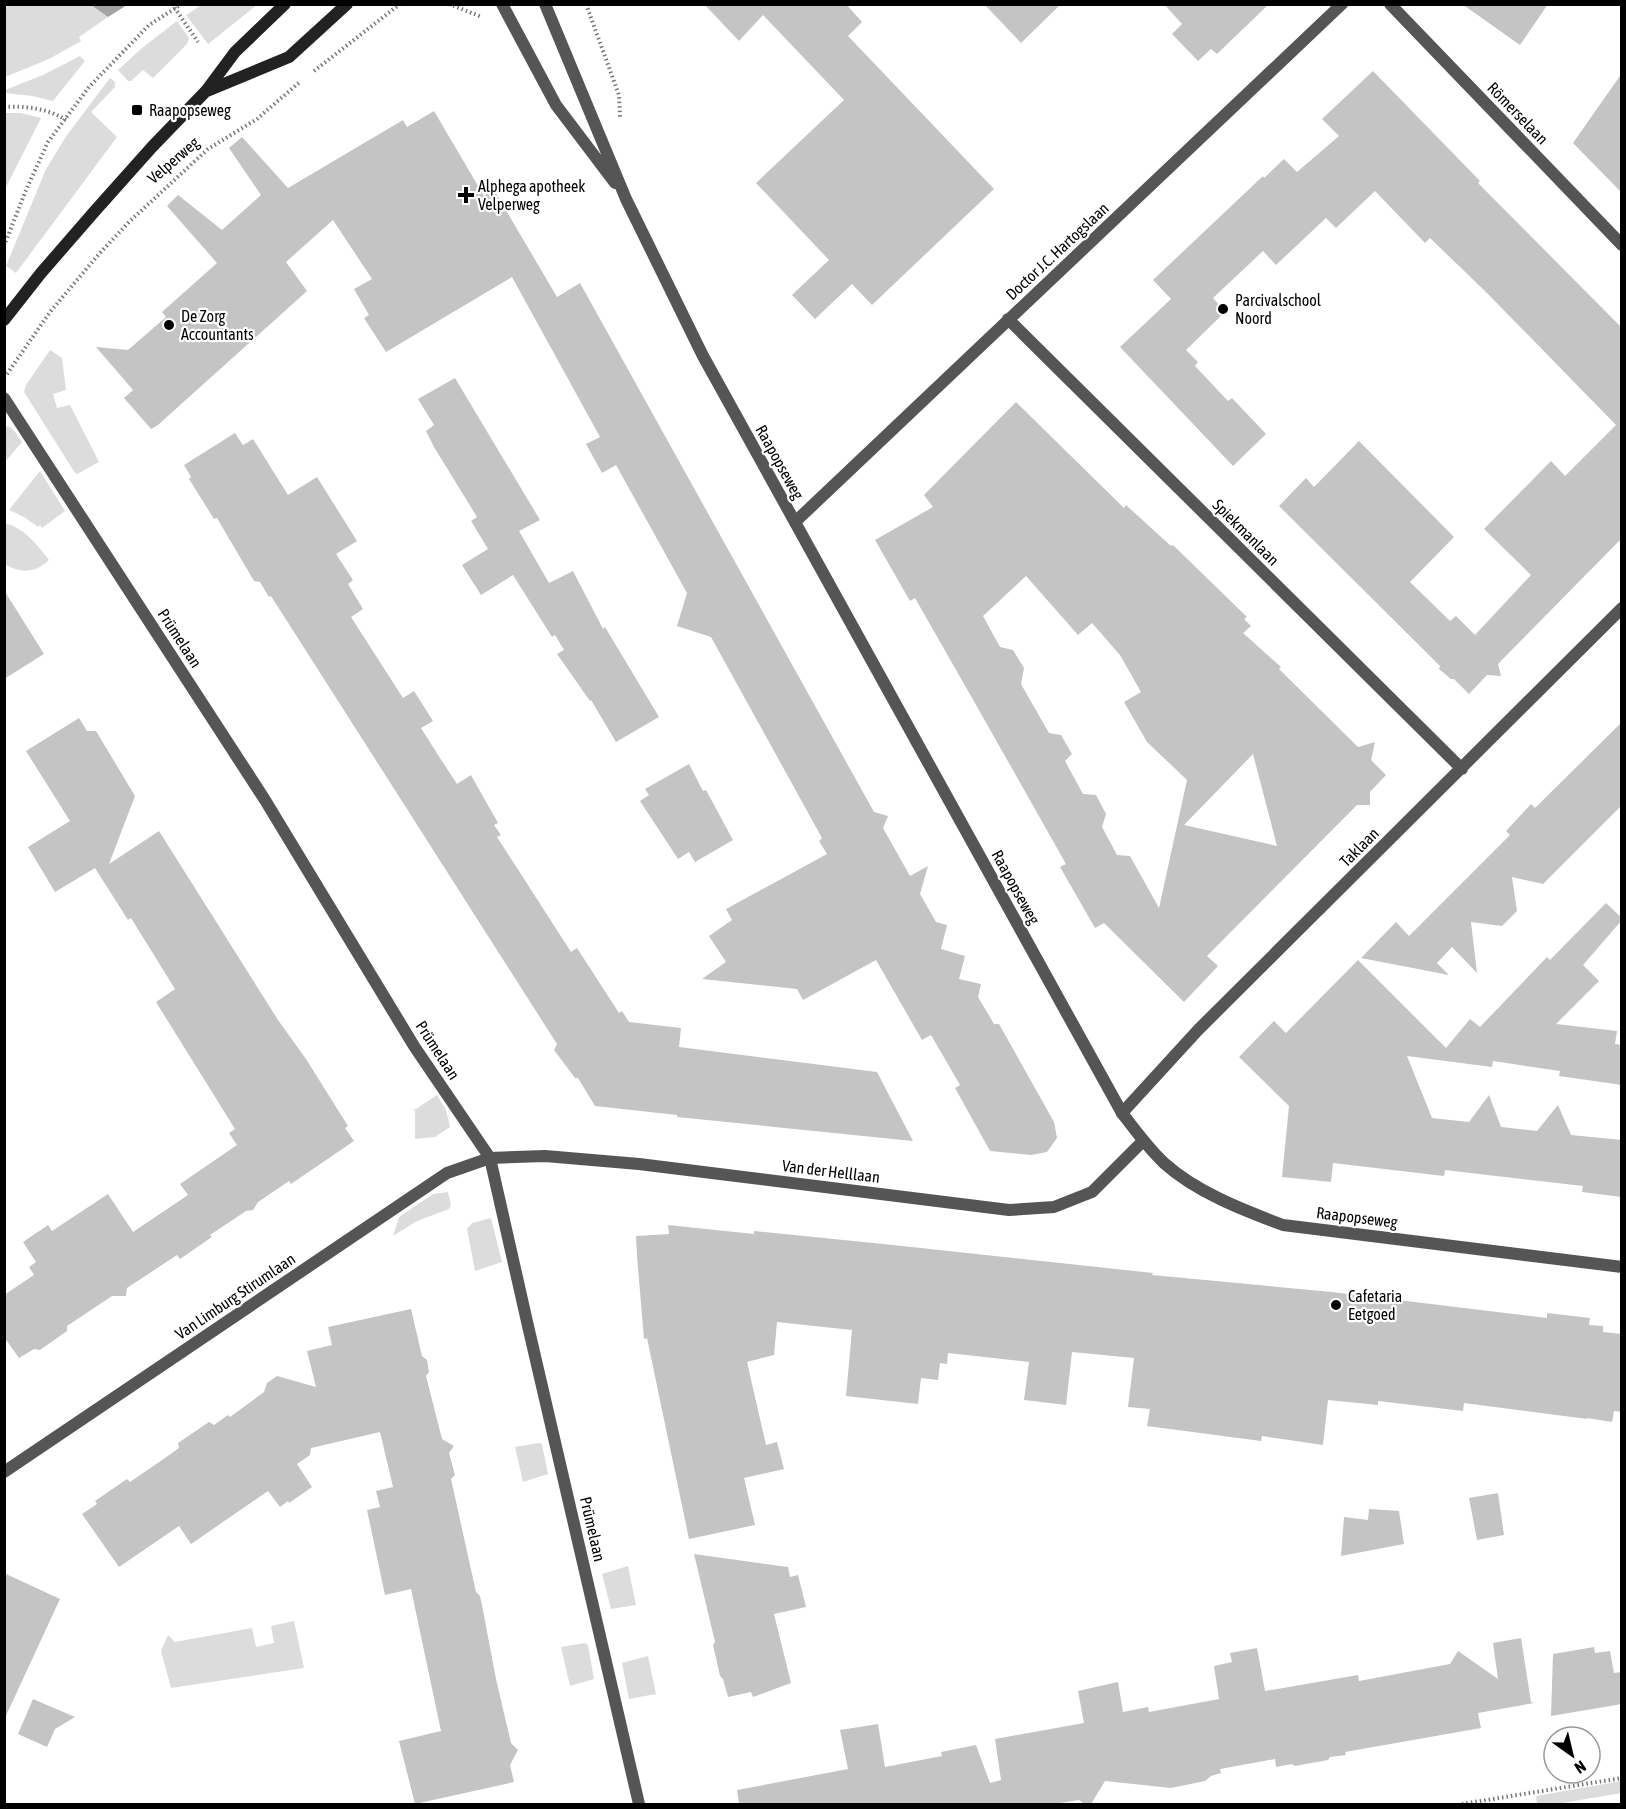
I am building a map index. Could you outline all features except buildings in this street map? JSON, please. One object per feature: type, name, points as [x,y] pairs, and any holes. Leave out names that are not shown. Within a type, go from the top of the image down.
[{"type":"main road","name":"Velperweg","points":[[4,320],[94,212],[206,91],[235,52],[285,4]]},
{"type":"main road","name":"Velperweg","points":[[206,91],[289,57],[347,4]]},
{"type":"street","name":"Raapopseweg","points":[[502,4],[556,105],[626,199]]},
{"type":"street","name":"Raapopseweg","points":[[545,4],[626,199],[703,356],[1122,1113],[1143,1141],[1165,1164],[1207,1192],[1239,1209],[1283,1225],[1622,1266]]},
{"type":"street","name":"Doctor J.C. Hartogslaan","points":[[795,522],[1342,4]]},
{"type":"street","name":"Römerselaan","points":[[1390,4],[1622,245]]},
{"type":"street","name":"Spiekmanlaan","points":[[1008,319],[1461,769]]},
{"type":"street","name":"Prümelaan","points":[[4,398],[266,800],[414,1046],[490,1158],[639,1804]]},
{"type":"street","name":"Taklaan","points":[[1122,1113],[1198,1030],[1622,608]]},
{"type":"street","name":"Van der Helllaan","points":[[490,1158],[545,1156],[639,1164],[1009,1210],[1054,1207],[1092,1192],[1143,1141]]},
{"type":"street","name":"Van Limburg Stirumlaan","points":[[4,1472],[447,1173],[490,1158]]},
{"type":"path","points":[[4,246],[48,142],[88,87],[149,25],[173,7],[182,4]]},
{"type":"path","points":[[312,73],[400,4]]},
{"type":"path","points":[[173,7],[198,42]]},
{"type":"path","name":"Velperweg","points":[[4,377],[50,312],[130,221],[208,149],[257,119],[303,80]]},
{"type":"path","points":[[4,107],[25,106],[56,113],[66,120]]},
{"type":"path","points":[[1462,1804],[1622,1778]]},
{"type":"shaded area","points":[[203,4],[257,5],[208,44],[186,15]]},
{"type":"shaded area","points":[[5,5],[91,5],[108,17],[79,37],[81,41],[49,59],[5,77]]},
{"type":"shaded area","points":[[91,5],[127,5],[108,17]]},
{"type":"shaded area","points":[[177,21],[189,38],[187,44],[153,78],[143,70],[128,81],[118,70]]},
{"type":"shaded area","points":[[80,56],[85,61],[53,101],[5,93],[5,90],[43,75]]},
{"type":"shaded area","points":[[110,78],[115,82],[115,87],[91,112],[117,137],[16,273],[6,266],[46,169],[67,135]]},
{"type":"shaded area","points":[[5,113],[21,113],[41,118],[5,189]]},
{"type":"shaded area","points":[[50,350],[62,358],[66,390],[53,394],[57,408],[70,405],[99,462],[77,474],[24,392],[26,385]]},
{"type":"shaded area","points":[[5,426],[13,429],[22,442],[5,462]]},
{"type":"shaded area","points":[[40,471],[65,511],[42,528],[9,510]]},
{"type":"shaded area","points":[[5,523],[35,542],[49,560],[39,568],[28,571],[5,564]]},
{"type":"shaded area","points":[[437,1095],[446,1110],[450,1127],[435,1137],[415,1139],[415,1111],[413,1109]]},
{"type":"shaded area","points":[[448,1192],[451,1205],[449,1209],[417,1221],[393,1236],[399,1217],[433,1194]]},
{"type":"shaded area","points":[[491,1218],[502,1262],[475,1271],[467,1229],[472,1223]]},
{"type":"shaded area","points":[[542,1444],[548,1474],[523,1482],[515,1447]]},
{"type":"shaded area","points":[[628,1566],[636,1605],[611,1609],[602,1574]]},
{"type":"shaded area","points":[[294,1621],[304,1668],[171,1688],[161,1651],[168,1635],[175,1642],[252,1628],[256,1647],[274,1643],[271,1626]]},
{"type":"shaded area","points":[[585,1643],[588,1645],[594,1679],[570,1686],[561,1647]]},
{"type":"shaded area","points":[[648,1656],[656,1694],[629,1699],[622,1663]]},
{"type":"shaded area","points":[[1621,1781],[1621,1793],[1557,1804],[1537,1804],[1536,1796]]},
{"type":"place","name":"Raapopseweg","points":[[137,110]]},
{"type":"place","name":"Alphega apotheek Velperweg","points":[[466,195]]},
{"type":"place","name":"Parcivalschool Noord","points":[[1223,309]]},
{"type":"place","name":"De Zorg Accountants","points":[[169,325]]},
{"type":"place","name":"Cafetaria Eetgoed","points":[[1336,1305]]}]
